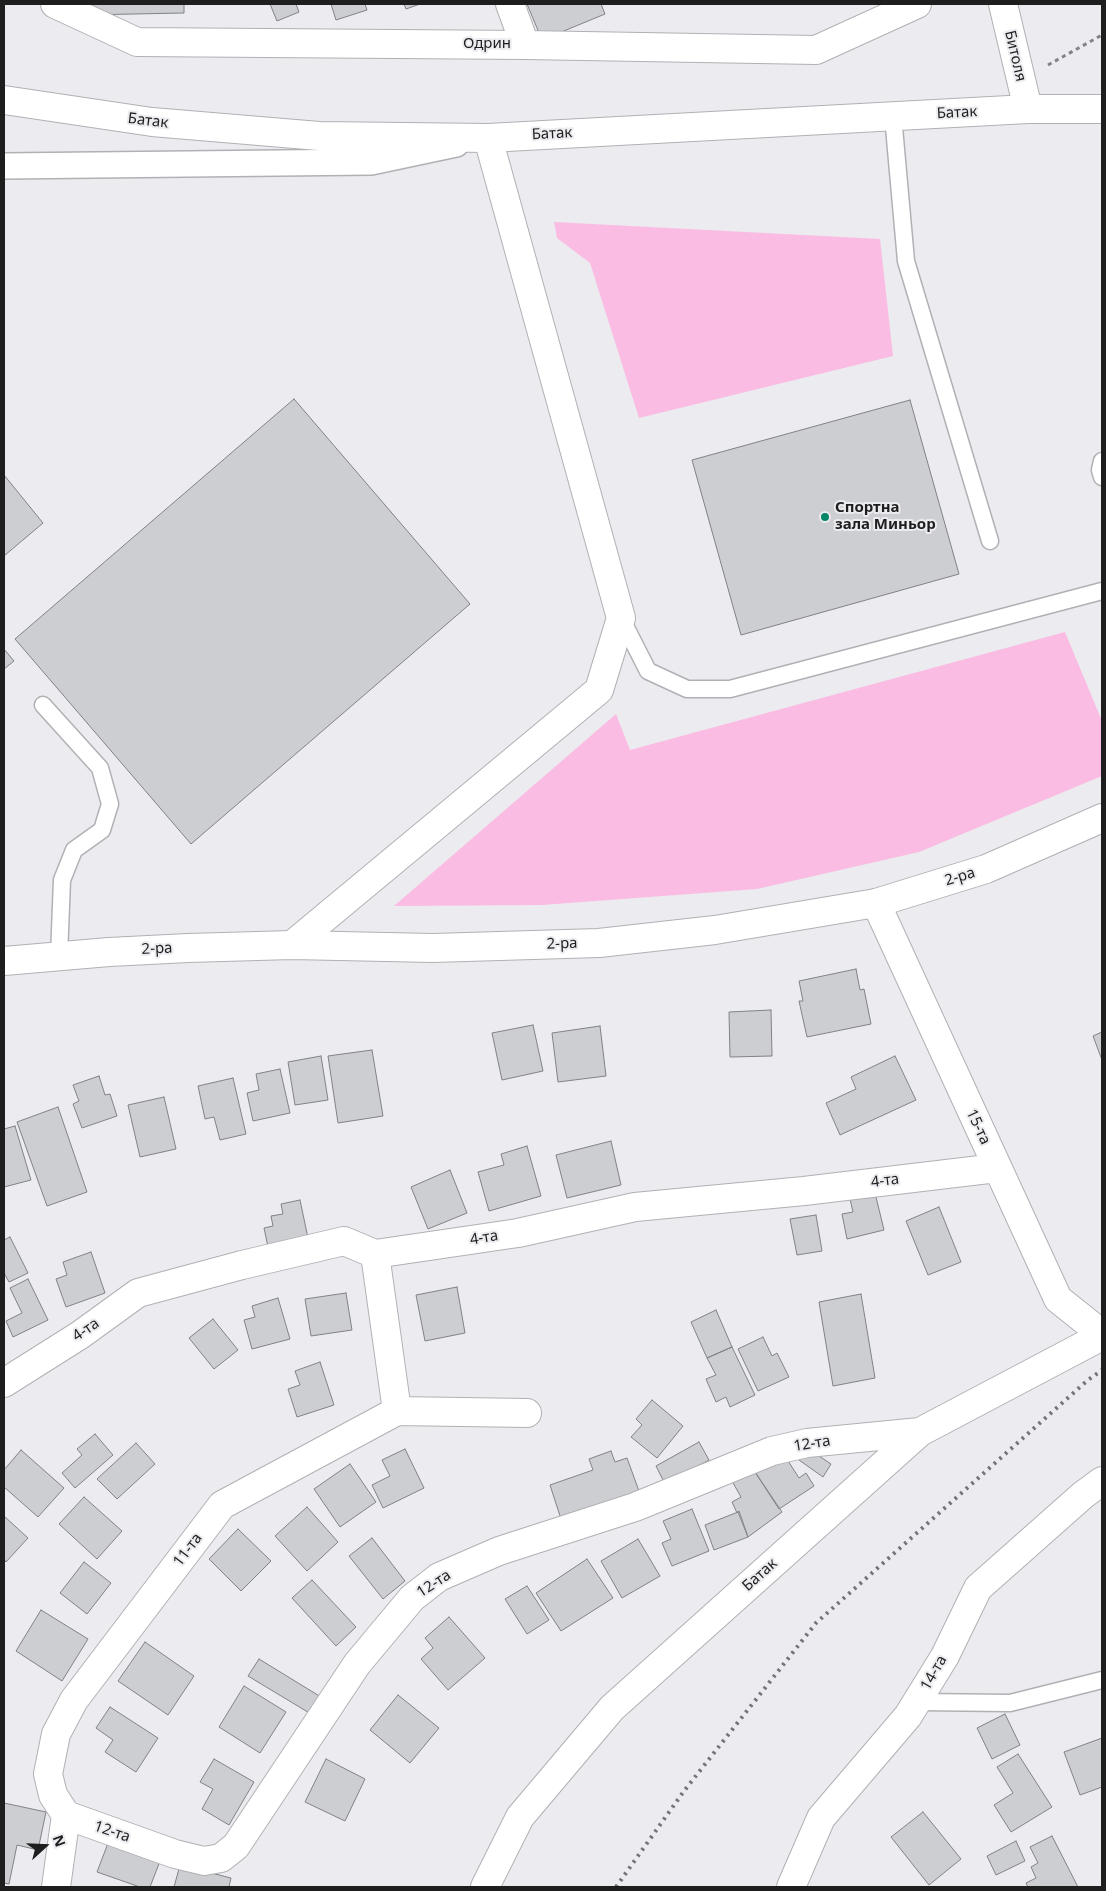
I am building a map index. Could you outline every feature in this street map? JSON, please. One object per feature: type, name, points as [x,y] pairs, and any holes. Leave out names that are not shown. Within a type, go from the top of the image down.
[{"type":"street","name":"Одрин","points":[[55,4],[137,42],[525,45],[816,50],[917,4]]},
{"type":"street","points":[[510,4],[525,45]]},
{"type":"street","name":"Битоля","points":[[1003,4],[1028,109]]},
{"type":"street","name":"Батак","points":[[4,100],[152,122],[309,135],[488,138],[1028,109],[1102,109]]},
{"type":"street","points":[[4,166],[372,162],[488,138],[621,618],[599,690],[292,945]]},
{"type":"street","name":"2-ра","points":[[4,961],[188,948],[292,945],[433,948],[598,943],[715,930],[876,903],[986,869],[1102,818]]},
{"type":"street","name":"15-та","points":[[876,903],[1058,1299],[1102,1335]]},
{"type":"street","name":"4-та","points":[[4,1383],[80,1335],[138,1293],[242,1265],[344,1241],[375,1254],[518,1233],[634,1206],[804,1191],[997,1168]]},
{"type":"street","points":[[375,1254],[397,1412]]},
{"type":"street","name":"Батак","points":[[485,1887],[520,1817],[612,1708],[920,1432],[1102,1335]]},
{"type":"street","name":"11-та","points":[[66,1816],[53,1795],[48,1774],[56,1734],[74,1700],[222,1505],[397,1412],[527,1413]]},
{"type":"street","name":"12-та","points":[[66,1816],[175,1854],[204,1861],[221,1858],[236,1846],[357,1664],[412,1598],[439,1577],[500,1551],[635,1507],[772,1451],[807,1443],[920,1432]]},
{"type":"street","name":"14-та","points":[[791,1887],[821,1818],[908,1716],[945,1656],[978,1588],[1102,1481]]},
{"type":"street","points":[[56,1887],[66,1816]]},
{"type":"lane","points":[[893,116],[906,261],[990,541]]},
{"type":"lane","points":[[1102,461],[1100,470],[1102,478]]},
{"type":"lane","points":[[621,618],[648,671],[687,689],[730,689],[1102,591]]},
{"type":"lane","points":[[43,705],[100,768],[110,804],[102,830],[74,850],[62,880],[59,956]]},
{"type":"lane","points":[[917,1702],[1010,1703],[1102,1680]]},
{"type":"path","points":[[1021,80],[1102,35]]},
{"type":"shaded area","points":[[554,222],[880,239],[893,356],[639,418],[590,263],[557,238]]},
{"type":"shaded area","points":[[1065,632],[1102,721],[1102,776],[919,852],[757,889],[542,905],[394,906],[616,714],[630,750]]},
{"type":"building","points":[[82,4],[184,4],[184,13],[82,15]]},
{"type":"building","points":[[270,4],[296,4],[299,12],[277,21]]},
{"type":"building","points":[[331,4],[365,4],[367,10],[336,20]]},
{"type":"building","points":[[404,4],[420,4],[406,9]]},
{"type":"building","points":[[527,4],[601,4],[605,14],[542,40]]},
{"type":"building","points":[[294,399],[470,604],[191,844],[15,639]]},
{"type":"building","name":"Спортна зала Миньор","points":[[910,400],[959,574],[741,635],[692,460]]},
{"type":"building","points":[[4,475],[43,523],[4,556]]},
{"type":"building","points":[[4,649],[14,661],[4,669]]},
{"type":"building","points":[[856,969],[860,990],[864,989],[871,1024],[807,1037],[799,1001],[803,1001],[799,981]]},
{"type":"building","points":[[771,1010],[772,1056],[730,1057],[729,1012]]},
{"type":"building","points":[[533,1025],[543,1071],[502,1080],[492,1033]]},
{"type":"building","points":[[600,1026],[606,1076],[558,1082],[552,1033]]},
{"type":"building","points":[[1102,1032],[1102,1060],[1093,1036]]},
{"type":"building","points":[[372,1050],[383,1116],[338,1123],[328,1056]]},
{"type":"building","points":[[321,1056],[328,1100],[295,1105],[288,1062]]},
{"type":"building","points":[[895,1056],[916,1100],[840,1135],[826,1103],[856,1089],[851,1077]]},
{"type":"building","points":[[280,1069],[290,1113],[253,1121],[247,1093],[259,1090],[256,1074]]},
{"type":"building","points":[[99,1076],[105,1095],[110,1094],[117,1116],[82,1128],[73,1104],[79,1101],[73,1085]]},
{"type":"building","points":[[233,1078],[246,1134],[220,1140],[214,1117],[205,1119],[198,1086]]},
{"type":"building","points":[[164,1097],[176,1149],[140,1157],[128,1105]]},
{"type":"building","points":[[58,1107],[87,1192],[47,1206],[17,1122]]},
{"type":"building","points":[[15,1126],[31,1180],[4,1187],[4,1129]]},
{"type":"building","points":[[611,1141],[621,1185],[567,1198],[556,1155]]},
{"type":"building","points":[[527,1146],[541,1196],[489,1211],[478,1172],[504,1165],[501,1154]]},
{"type":"building","points":[[450,1170],[467,1213],[428,1229],[411,1187]]},
{"type":"building","points":[[875,1193],[884,1230],[847,1239],[842,1214],[853,1212],[850,1199]]},
{"type":"building","points":[[300,1200],[308,1238],[268,1247],[264,1228],[273,1226],[271,1216],[283,1214],[281,1204]]},
{"type":"building","points":[[939,1207],[961,1262],[928,1275],[906,1221]]},
{"type":"building","points":[[816,1215],[822,1251],[797,1255],[790,1219]]},
{"type":"building","points":[[10,1237],[28,1273],[9,1282],[4,1273],[4,1240]]},
{"type":"building","points":[[91,1252],[105,1293],[66,1307],[56,1279],[67,1275],[63,1262]]},
{"type":"building","points":[[28,1279],[48,1320],[13,1337],[6,1321],[22,1313],[10,1288]]},
{"type":"building","points":[[457,1287],[465,1333],[425,1341],[416,1295]]},
{"type":"building","points":[[346,1293],[352,1330],[311,1336],[305,1299]]},
{"type":"building","points":[[861,1294],[875,1378],[833,1386],[819,1302]]},
{"type":"building","points":[[278,1298],[290,1339],[252,1349],[244,1320],[255,1317],[252,1306]]},
{"type":"building","points":[[716,1310],[732,1347],[707,1358],[691,1322]]},
{"type":"building","points":[[213,1319],[238,1350],[214,1369],[189,1338]]},
{"type":"building","points":[[763,1337],[772,1356],[777,1353],[789,1377],[758,1391],[738,1349]]},
{"type":"building","points":[[732,1347],[755,1395],[730,1407],[726,1397],[716,1402],[706,1379],[716,1375],[707,1358]]},
{"type":"building","points":[[320,1362],[334,1405],[297,1417],[288,1389],[300,1385],[295,1371]]},
{"type":"building","points":[[652,1400],[683,1426],[657,1458],[631,1437],[642,1425],[636,1419]]},
{"type":"building","points":[[95,1434],[113,1455],[75,1488],[62,1473],[82,1455],[77,1449]]},
{"type":"building","points":[[699,1442],[709,1460],[665,1484],[656,1466]]},
{"type":"building","points":[[136,1443],[155,1464],[117,1499],[97,1479]]},
{"type":"building","points":[[807,1448],[831,1464],[823,1477],[799,1460]]},
{"type":"building","points":[[405,1449],[424,1488],[383,1508],[372,1485],[390,1476],[382,1460]]},
{"type":"building","points":[[21,1450],[64,1488],[38,1517],[4,1487],[4,1470]]},
{"type":"building","points":[[611,1451],[615,1462],[627,1458],[639,1491],[561,1519],[550,1485],[593,1470],[589,1459]]},
{"type":"building","points":[[783,1453],[799,1478],[806,1473],[814,1486],[779,1509],[755,1472]]},
{"type":"building","points":[[350,1464],[376,1502],[340,1527],[314,1489]]},
{"type":"building","points":[[755,1472],[782,1512],[748,1537],[739,1511],[737,1513],[732,1502],[741,1497],[728,1474]]},
{"type":"building","points":[[84,1497],[122,1531],[97,1559],[59,1524]]},
{"type":"building","points":[[307,1507],[338,1542],[307,1571],[275,1536]]},
{"type":"building","points":[[692,1509],[709,1551],[672,1566],[662,1543],[671,1539],[663,1521]]},
{"type":"building","points":[[738,1512],[748,1537],[714,1550],[705,1525]]},
{"type":"building","points":[[4,1516],[28,1538],[6,1562],[4,1559]]},
{"type":"building","points":[[238,1529],[271,1561],[241,1591],[209,1559]]},
{"type":"building","points":[[372,1538],[405,1581],[383,1599],[349,1556]]},
{"type":"building","points":[[638,1539],[660,1576],[622,1598],[601,1561]]},
{"type":"building","points":[[587,1559],[613,1598],[561,1631],[536,1593]]},
{"type":"building","points":[[84,1562],[111,1583],[87,1614],[60,1593]]},
{"type":"building","points":[[312,1580],[356,1627],[336,1646],[292,1598]]},
{"type":"building","points":[[527,1586],[549,1620],[527,1634],[505,1599]]},
{"type":"building","points":[[41,1610],[88,1639],[62,1681],[16,1651]]},
{"type":"building","points":[[449,1617],[485,1658],[448,1690],[421,1659],[433,1648],[425,1638]]},
{"type":"building","points":[[145,1642],[194,1676],[168,1715],[118,1681]]},
{"type":"building","points":[[259,1659],[321,1697],[311,1714],[248,1676]]},
{"type":"building","points":[[244,1686],[286,1712],[260,1753],[219,1727]]},
{"type":"building","points":[[398,1695],[439,1728],[410,1763],[370,1730]]},
{"type":"building","points":[[110,1707],[158,1738],[136,1772],[105,1752],[113,1740],[96,1728]]},
{"type":"building","points":[[1005,1714],[1020,1745],[992,1759],[977,1728]]},
{"type":"building","points":[[1102,1738],[1102,1787],[1080,1795],[1064,1752]]},
{"type":"building","points":[[1018,1754],[1052,1807],[1011,1832],[994,1805],[1013,1793],[997,1767]]},
{"type":"building","points":[[214,1759],[254,1782],[229,1825],[202,1809],[213,1789],[200,1782]]},
{"type":"building","points":[[326,1759],[365,1779],[345,1821],[305,1802]]},
{"type":"building","points":[[4,1803],[46,1812],[38,1850],[17,1845],[9,1884],[4,1883]]},
{"type":"building","points":[[923,1812],[961,1859],[929,1885],[891,1837]]},
{"type":"building","points":[[1052,1836],[1078,1887],[1028,1887],[1026,1883],[1036,1878],[1031,1867],[1038,1863],[1030,1847]]},
{"type":"building","points":[[110,1838],[162,1856],[150,1887],[140,1887],[97,1872]]},
{"type":"building","points":[[1016,1841],[1025,1861],[996,1875],[987,1856]]},
{"type":"building","points":[[180,1865],[231,1878],[229,1887],[174,1887]]},
{"type":"railway","points":[[616,1887],[684,1791],[816,1623],[1088,1380],[1102,1370]]},
{"type":"place","name":"Спортна зала Миньор","points":[[825,517]]}]
